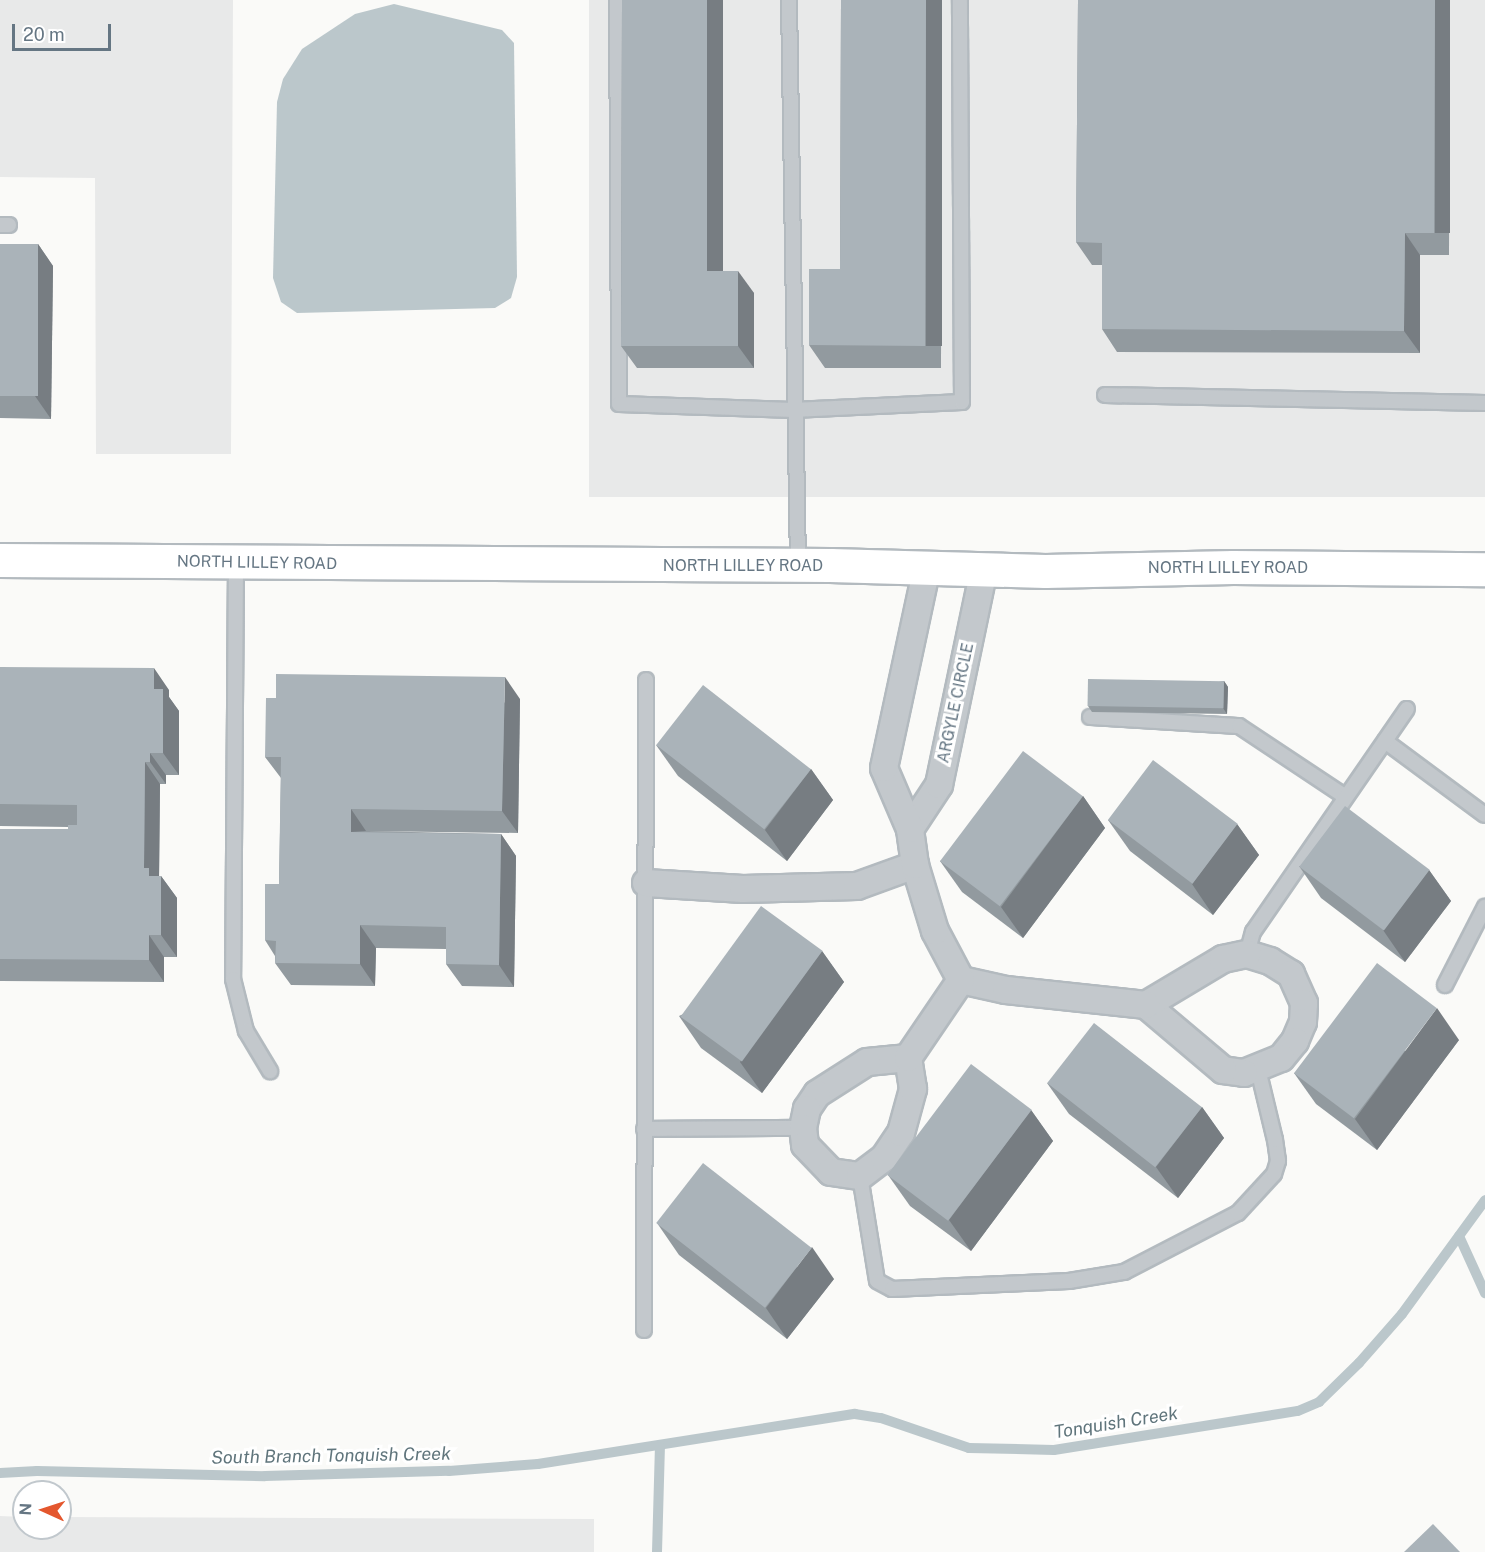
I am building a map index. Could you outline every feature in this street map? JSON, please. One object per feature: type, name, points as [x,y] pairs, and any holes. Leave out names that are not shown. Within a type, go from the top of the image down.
[{"type":"street","name":"NORTH LILLEY ROAD","points":[[0,560],[798,565],[984,570],[1233,567],[1485,570]]},
{"type":"street","points":[[927,568],[884,768],[910,829],[915,865],[935,931],[961,980],[1006,990],[1146,1005],[1223,1070],[1244,1073],[1281,1058],[1295,1041],[1304,1022],[1305,1003],[1291,974],[1270,961],[1246,954],[1223,959],[1146,1005]]},
{"type":"street","name":"ARGYLE CIRCLE","points":[[910,829],[939,785],[984,570]]},
{"type":"street","points":[[646,884],[743,889],[857,886],[915,865]]},
{"type":"street","points":[[908,1058],[867,1062],[817,1094],[807,1109],[803,1128],[805,1145],[831,1172],[860,1176],[884,1158],[901,1133],[913,1089],[908,1058],[961,980]]},
{"type":"lane","points":[[617,0],[619,404],[793,410],[963,402],[960,0]]},
{"type":"lane","points":[[789,0],[793,410],[798,565]]},
{"type":"lane","points":[[1105,395],[1485,403]]},
{"type":"lane","points":[[236,562],[233,979],[246,1031],[270,1071]]},
{"type":"lane","points":[[644,1330],[646,680]]},
{"type":"lane","points":[[1246,954],[1253,932],[1407,709]]},
{"type":"lane","points":[[1089,717],[1239,726],[1346,797]]},
{"type":"lane","points":[[1385,741],[1485,815]]},
{"type":"lane","points":[[1444,985],[1485,907]]},
{"type":"lane","points":[[860,1176],[877,1281],[892,1288],[1069,1281],[1124,1272],[1238,1213],[1274,1174],[1278,1161],[1275,1140],[1258,1069]]},
{"type":"lane","points":[[644,1129],[803,1128]]},
{"type":"shaded area","points":[[0,0],[233,0],[231,454],[96,454],[95,178],[0,177]]},
{"type":"shaded area","points":[[589,0],[1485,0],[1485,497],[589,497]]},
{"type":"shaded area","points":[[394,4],[502,30],[514,43],[517,277],[511,298],[495,308],[297,313],[281,302],[273,278],[277,102],[283,79],[302,49],[355,14]]},
{"type":"shaded area","points":[[0,1516],[12,1516],[12,1540],[72,1540],[72,1517],[594,1519],[594,1552],[0,1552]]},
{"type":"building","points":[[622,0],[707,0],[707,271],[738,271],[738,346],[621,346]]},
{"type":"building","points":[[841,0],[926,0],[925,346],[809,345],[809,269],[840,269]]},
{"type":"building","points":[[1078,0],[1435,0],[1434,233],[1405,233],[1404,331],[1102,329],[1102,243],[1076,242]]},
{"type":"building","points":[[0,244],[38,244],[38,396],[0,396]]},
{"type":"building","points":[[0,667],[154,668],[154,689],[163,689],[163,753],[150,753],[150,762],[145,762],[144,868],[149,868],[149,876],[161,876],[161,935],[149,935],[149,960],[0,959],[0,829],[68,829],[68,825],[77,825],[77,805],[0,804]]},
{"type":"building","points":[[276,674],[505,677],[502,811],[351,809],[351,832],[501,834],[499,965],[446,964],[446,927],[360,925],[360,964],[275,963],[276,941],[265,940],[265,884],[279,884],[281,757],[265,757],[266,698],[276,698]]},
{"type":"building","points":[[1088,679],[1224,681],[1224,708],[1088,706]]},
{"type":"building","points":[[703,685],[811,769],[764,829],[656,745]]},
{"type":"building","points":[[1023,751],[1083,796],[1000,906],[940,861]]},
{"type":"building","points":[[1153,760],[1238,824],[1193,884],[1108,820]]},
{"type":"building","points":[[1345,806],[1430,870],[1384,930],[1299,867]]},
{"type":"building","points":[[761,906],[822,951],[742,1062],[680,1017]]},
{"type":"building","points":[[1377,963],[1437,1008],[1354,1118],[1294,1073]]},
{"type":"building","points":[[1094,1023],[1202,1107],[1155,1167],[1047,1083]]},
{"type":"building","points":[[971,1064],[1032,1110],[948,1221],[887,1175]]},
{"type":"building","points":[[703,1163],[812,1248],[765,1308],[656,1223]]},
{"type":"building","points":[[1433,1524],[1460,1552],[1404,1552]]},
{"type":"waterway","name":"Tonquish Creek","points":[[0,1473],[37,1471],[265,1476],[449,1471],[538,1464],[855,1414],[881,1418],[969,1448],[1054,1450],[1298,1411],[1319,1402],[1359,1363],[1402,1314],[1485,1200]]},
{"type":"waterway","points":[[1459,1236],[1485,1293]]},
{"type":"waterway","points":[[657,1552],[660,1447]]},
{"type":"water label","name":"South Branch Tonquish Creek","points":[[331,1456]]}]
